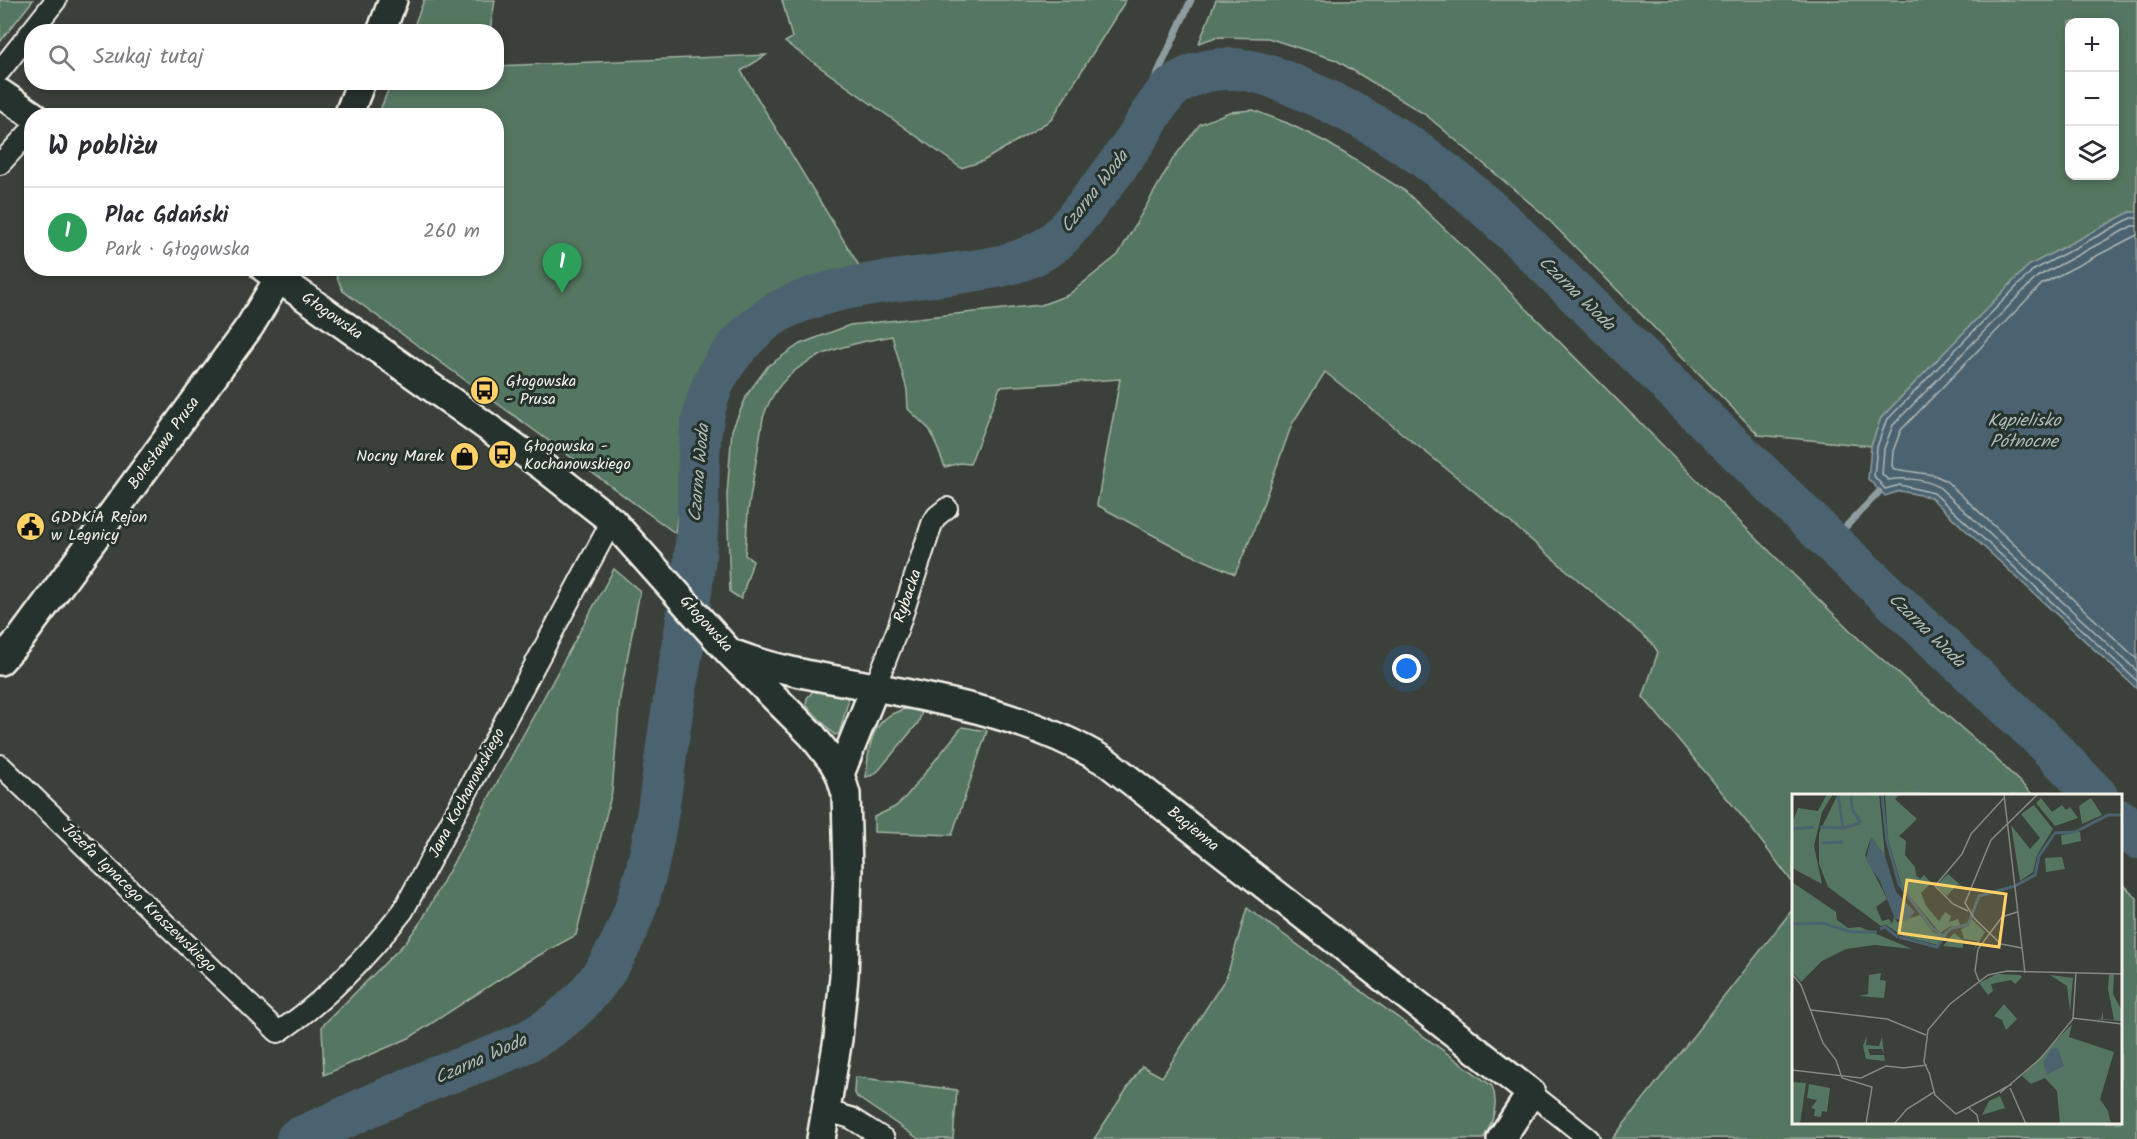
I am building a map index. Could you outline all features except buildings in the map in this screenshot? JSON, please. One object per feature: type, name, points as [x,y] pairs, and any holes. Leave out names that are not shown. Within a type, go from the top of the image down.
[{"type":"street","points":[[37,24],[56,0]]},
{"type":"street","points":[[384,24],[393,0]]},
{"type":"street","points":[[0,71],[24,41]]},
{"type":"street","points":[[351,108],[358,90]]},
{"type":"street","points":[[0,93],[24,109]]},
{"type":"street","points":[[0,164],[24,138]]},
{"type":"street","name":"Bolesława Prusa","points":[[0,662],[21,638],[236,345],[274,276]]},
{"type":"street","name":"Głogowska","points":[[281,276],[542,466],[612,521],[728,650],[828,754],[840,774],[847,802],[848,893],[838,1039],[822,1139]]},
{"type":"street","name":"Rybacka","points":[[875,687],[898,628],[932,524],[937,516],[947,508]]},
{"type":"street","name":"Jana Kochanowskiego","points":[[278,1032],[324,996],[403,911],[612,521]]},
{"type":"street","name":"Bagienna","points":[[728,650],[776,667],[984,710],[1019,720],[1062,738],[1108,763],[1589,1139]]},
{"type":"street","points":[[840,774],[875,687]]},
{"type":"street","name":"Józefa Ignacego Kraszewskiego","points":[[0,765],[278,1032]]},
{"type":"street","points":[[1501,1139],[1531,1093]]},
{"type":"street","points":[[827,1111],[851,1118],[884,1139]]},
{"type":"green space","points":[[0,0],[33,0],[0,42]]},
{"type":"green space","points":[[424,0],[495,0],[491,24],[415,24]]},
{"type":"green space","points":[[782,0],[1126,0],[1051,120],[983,161],[961,168],[785,42],[792,38]]},
{"type":"green space","points":[[1216,0],[2137,0],[2137,212],[2130,212],[2028,266],[1881,418],[1871,446],[1759,435],[1543,214],[1426,115],[1336,60],[1268,38],[1216,37],[1199,43]]},
{"type":"green space","points":[[766,55],[741,71],[861,269],[827,276],[773,295],[738,321],[717,344],[697,377],[675,533],[343,291],[336,276],[504,276],[504,108],[381,108],[388,90],[504,90],[504,66]]},
{"type":"green space","points":[[1253,110],[1287,123],[1326,142],[1405,191],[1495,277],[1860,640],[1988,751],[2032,794],[1792,794],[1792,882],[1745,820],[1643,697],[1658,652],[1652,643],[1463,482],[1325,372],[1292,424],[1252,535],[1235,574],[1181,550],[1097,505],[1120,379],[1000,387],[970,464],[960,463],[945,467],[930,430],[908,409],[907,390],[892,336],[832,351],[797,369],[771,398],[763,418],[748,511],[745,555],[753,561],[741,599],[730,592],[727,495],[732,430],[748,393],[768,366],[800,344],[850,325],[1041,305],[1068,295],[1118,255],[1173,159],[1200,124],[1229,112]]},
{"type":"green space","points":[[614,569],[640,591],[620,697],[612,792],[576,935],[523,964],[409,1038],[324,1075],[322,1026],[405,943],[422,920]]},
{"type":"green space","points":[[813,691],[847,697],[848,702],[839,734],[835,735],[806,705],[807,698]]},
{"type":"green space","points":[[911,708],[922,712],[918,723],[879,770],[866,777],[871,742],[880,724],[898,711]]},
{"type":"green space","points":[[962,727],[987,731],[952,835],[874,832],[874,817],[895,807],[904,799]]},
{"type":"green space","points":[[2122,883],[2137,898],[2137,1139],[1613,1138],[1792,910],[1792,1124],[2122,1124]]},
{"type":"green space","points":[[1247,908],[1492,1086],[1495,1100],[1494,1113],[1483,1139],[1094,1139],[1142,1066],[1162,1077],[1227,976]]},
{"type":"green space","points":[[855,1077],[957,1090],[953,1139],[919,1139],[857,1097],[854,1091]]},
{"type":"water","name":"Kąpielisko Północne","points":[[2130,212],[2137,212],[2137,689],[1930,497],[1900,491],[1885,496],[1868,479],[1871,446],[1881,418],[2028,266]]},
{"type":"waterway","points":[[1157,107],[1155,79],[1191,0]]},
{"type":"waterway","name":"Czarna Woda","points":[[297,1139],[413,1087],[531,1039],[545,1031],[580,1003],[607,969],[627,931],[641,891],[651,848],[692,584],[702,422],[711,389],[730,356],[760,324],[778,312],[820,295],[866,285],[1000,266],[1031,256],[1047,247],[1064,233],[1105,183],[1164,96],[1180,82],[1206,71],[1247,70],[1302,89],[1387,133],[1413,149],[1462,186],[1510,229],[1831,542],[2036,733],[2095,794]]},
{"type":"waterway","points":[[1831,542],[1879,492]]},
{"type":"waterway","name":"Czarna Woda","points":[[2122,822],[2137,838]]},
{"type":"place","name":"Plac Gdański","points":[[562,293]]},
{"type":"place","name":"Głogowska - Prusa","points":[[485,390]]},
{"type":"place","name":"Głogowska - Kochanowskiego","points":[[503,455]]},
{"type":"place","name":"Nocny Marek","points":[[465,456]]},
{"type":"place","name":"GDDKiA Rejon w Legnicy","points":[[30,526]]}]
